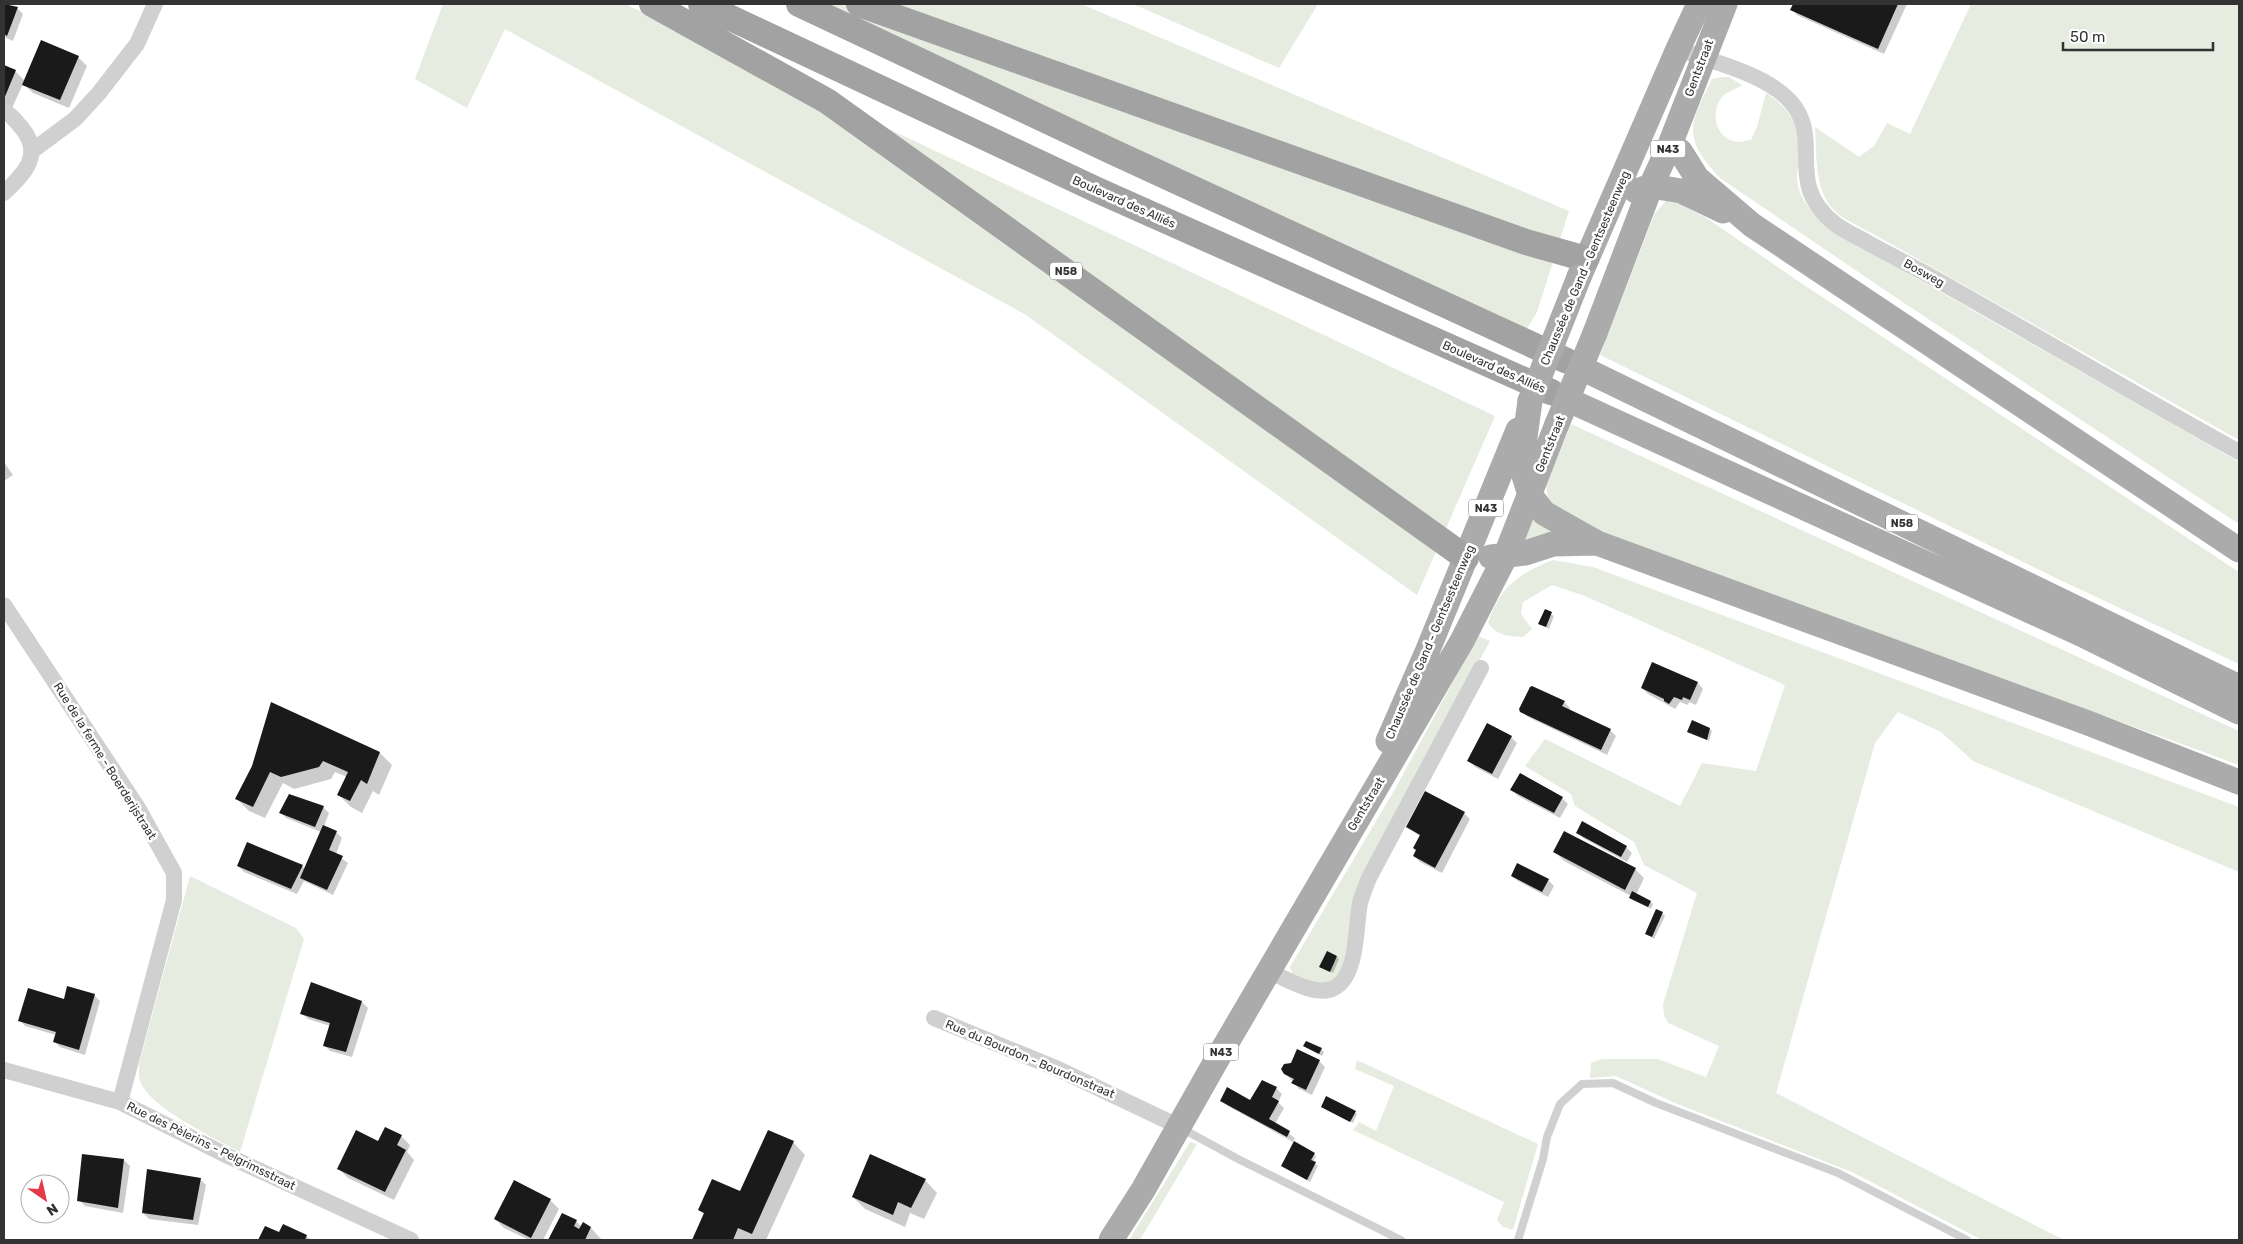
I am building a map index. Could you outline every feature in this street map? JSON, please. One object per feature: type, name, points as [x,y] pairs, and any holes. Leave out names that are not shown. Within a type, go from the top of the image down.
[{"type":"highway","name":"N58","points":[[652,4],[827,100],[1466,558]]},
{"type":"highway","name":"Boulevard des Alliés","points":[[701,4],[1541,396]]},
{"type":"highway","name":"N58","points":[[799,4],[1111,151],[1565,360]]},
{"type":"highway","points":[[859,4],[1526,242],[1592,279]]},
{"type":"main road","name":"Chaussée de Gand - Gentsesteenweg","points":[[1331,864],[1419,670],[1466,558],[1523,473],[1541,396],[1592,279],[1610,207],[1699,4]]},
{"type":"main road","name":"Gentstraat","points":[[1331,864],[1462,641],[1505,557],[1523,473],[1595,333],[1592,279],[1651,186],[1669,147],[1725,4]]},
{"type":"main road","points":[[1669,147],[1680,151],[1697,178],[1752,225],[2239,550]]},
{"type":"main road","points":[[1610,207],[1630,192],[1651,186],[1681,191],[1752,225]]},
{"type":"main road","name":"N58","points":[[1565,360],[2239,687]]},
{"type":"main road","name":"N58","points":[[1541,396],[2076,632],[2239,712]]},
{"type":"main road","points":[[1523,473],[1544,513],[1597,542],[2088,723],[2239,782]]},
{"type":"main road","points":[[1466,558],[1505,557],[1553,544],[1597,542]]},
{"type":"main road","name":"N43","points":[[1111,1240],[1180,1127],[1331,864]]},
{"type":"street","points":[[32,151],[75,119],[99,93],[137,44],[154,4]]},
{"type":"street","name":"Bosweg","points":[[1678,49],[1755,77],[1777,90],[1796,109],[1803,121],[1806,136],[1805,174],[1812,197],[1819,210],[1836,225],[1951,288],[2239,452]]},
{"type":"street","points":[[4,111],[11,114],[26,133],[32,151],[30,162],[22,176],[4,193]]},
{"type":"street","name":"Rue de la ferme - Boerderijstraat","points":[[4,605],[138,808],[174,872],[174,900],[120,1102]]},
{"type":"street","points":[[1269,971],[1308,989],[1324,991],[1345,980],[1352,963],[1360,902],[1369,878],[1481,668]]},
{"type":"street","name":"Rue du Bourdon - Bourdonstraat","points":[[934,1018],[1058,1069],[1180,1127]]},
{"type":"street","name":"Rue des Pèlerins - Pelgrimsstraat","points":[[4,1070],[120,1102],[230,1157],[411,1240]]},
{"type":"lane","points":[[1518,1240],[1543,1159],[1547,1137],[1560,1104],[1582,1084],[1613,1082],[1656,1103],[1838,1173],[1967,1240]]},
{"type":"lane","points":[[1180,1127],[1238,1160],[1401,1240]]},
{"type":"shaded area","points":[[443,4],[625,4],[1495,416],[1417,595],[1026,315],[505,29],[467,108],[415,79]]},
{"type":"shaded area","points":[[829,4],[1081,4],[1569,211],[1537,312],[1521,338]]},
{"type":"shaded area","points":[[1133,4],[1318,4],[1279,68]]},
{"type":"shaded area","points":[[1971,4],[2239,4],[2239,440],[1847,220],[1830,205],[1820,185],[1815,127],[1859,157],[1874,146],[1887,123],[1910,134]]},
{"type":"shaded area","points":[[1729,77],[1742,85],[1724,95],[1718,103],[1716,118],[1720,132],[1731,140],[1739,142],[1751,140],[1757,127],[1766,93],[1783,106],[1793,120],[1798,137],[1799,158],[1797,178],[1800,193],[1813,213],[1830,229],[2239,462],[2239,524],[1904,303],[1720,178],[1699,152],[1693,130],[1698,108],[1712,79]]},
{"type":"shaded area","points":[[1666,201],[1679,204],[1708,219],[1798,281],[2239,572],[2239,664],[2058,579],[1600,355],[1655,213]]},
{"type":"shaded area","points":[[1571,424],[2239,731],[2239,765],[1594,530],[1549,504],[1546,485]]},
{"type":"shaded area","points":[[1533,517],[1555,533],[1522,542]]},
{"type":"shaded area","points":[[1553,560],[1593,567],[2239,807],[2239,872],[1973,761],[1941,732],[1898,712],[1875,743],[1776,1093],[2064,1240],[1982,1240],[1852,1172],[1675,1103],[1616,1076],[1590,1078],[1591,1063],[1602,1059],[1658,1059],[1706,1077],[1719,1046],[1668,1023],[1664,1016],[1663,1004],[1697,893],[1644,865],[1634,842],[1575,806],[1571,794],[1525,766],[1545,739],[1680,806],[1702,763],[1756,771],[1785,685],[1585,596],[1552,585],[1523,602],[1521,614],[1532,629],[1523,637],[1508,636],[1495,631],[1488,623],[1498,600],[1505,591],[1520,577]]},
{"type":"shaded area","points":[[1478,636],[1490,641],[1382,840],[1351,929],[1340,975],[1328,984],[1317,985],[1293,976],[1290,967],[1395,789]]},
{"type":"shaded area","points":[[190,876],[296,928],[304,939],[240,1152],[170,1112],[147,1093],[139,1079],[139,1064]]},
{"type":"shaded area","points":[[1357,1060],[1538,1144],[1513,1230],[1503,1227],[1497,1220],[1504,1202],[1353,1130],[1359,1122],[1376,1131],[1394,1086],[1355,1069]]},
{"type":"shaded area","points":[[1190,1142],[1197,1144],[1140,1240],[1129,1240]]},
{"type":"building","points":[[4,4],[18,7],[7,36],[4,34]]},
{"type":"building","points":[[1793,4],[1898,4],[1878,49],[1790,10]]},
{"type":"building","points":[[41,40],[79,56],[60,100],[22,85]]},
{"type":"building","points":[[4,65],[16,70],[4,99]]},
{"type":"building","points":[[1545,609],[1552,612],[1546,627],[1538,624]]},
{"type":"building","points":[[1652,662],[1698,682],[1690,700],[1683,697],[1682,700],[1674,697],[1669,704],[1664,699],[1641,688]]},
{"type":"building","points":[[1532,686],[1565,701],[1562,706],[1611,729],[1601,750],[1520,712],[1519,709]]},
{"type":"building","points":[[271,702],[380,752],[367,784],[361,780],[350,801],[337,795],[348,772],[323,761],[319,767],[281,777],[270,772],[253,807],[235,799],[252,766]]},
{"type":"building","points":[[1692,720],[1710,728],[1707,740],[1687,732]]},
{"type":"building","points":[[1487,723],[1512,736],[1492,774],[1467,761]]},
{"type":"building","points":[[1520,773],[1563,797],[1554,813],[1510,790]]},
{"type":"building","points":[[1425,791],[1465,812],[1435,868],[1413,856],[1416,850],[1413,848],[1420,835],[1406,827]]},
{"type":"building","points":[[289,794],[324,806],[315,827],[279,813]]},
{"type":"building","points":[[1582,821],[1627,846],[1621,857],[1576,833]]},
{"type":"building","points":[[323,825],[337,831],[329,850],[343,856],[327,890],[300,878]]},
{"type":"building","points":[[1564,831],[1636,868],[1625,890],[1553,852]]},
{"type":"building","points":[[247,842],[303,865],[291,889],[237,866]]},
{"type":"building","points":[[1517,863],[1549,879],[1542,892],[1511,876]]},
{"type":"building","points":[[1632,891],[1651,901],[1648,907],[1629,898]]},
{"type":"building","points":[[1656,909],[1663,912],[1652,937],[1645,934]]},
{"type":"building","points":[[1327,951],[1337,956],[1330,972],[1319,967]]},
{"type":"building","points":[[311,982],[362,1001],[346,1052],[323,1046],[330,1023],[300,1014]]},
{"type":"building","points":[[67,986],[95,994],[79,1050],[53,1042],[56,1032],[18,1021],[28,988],[64,999]]},
{"type":"building","points":[[1306,1041],[1322,1048],[1319,1054],[1303,1046]]},
{"type":"building","points":[[1297,1049],[1320,1060],[1306,1090],[1291,1083],[1294,1079],[1284,1074],[1281,1069],[1284,1064],[1291,1063]]},
{"type":"building","points":[[1262,1080],[1277,1087],[1272,1097],[1279,1101],[1269,1119],[1290,1131],[1287,1137],[1220,1101],[1227,1087],[1250,1100]]},
{"type":"building","points":[[1326,1096],[1356,1111],[1350,1122],[1321,1107]]},
{"type":"building","points":[[385,1127],[402,1135],[397,1145],[406,1150],[385,1192],[337,1169],[356,1130],[378,1141]]},
{"type":"building","points":[[768,1130],[794,1141],[752,1234],[738,1228],[733,1240],[692,1240],[704,1213],[698,1210],[712,1179],[740,1191]]},
{"type":"building","points":[[1294,1141],[1315,1153],[1311,1160],[1316,1162],[1307,1180],[1281,1166]]},
{"type":"building","points":[[82,1154],[124,1159],[118,1208],[77,1201]]},
{"type":"building","points":[[870,1154],[926,1179],[911,1208],[898,1202],[893,1215],[852,1197]]},
{"type":"building","points":[[147,1169],[201,1178],[193,1220],[142,1213]]},
{"type":"building","points":[[514,1180],[551,1199],[531,1238],[494,1219]]},
{"type":"building","points":[[562,1213],[577,1220],[574,1226],[579,1229],[583,1222],[591,1227],[585,1240],[548,1240]]},
{"type":"building","points":[[283,1224],[307,1235],[305,1240],[258,1240],[265,1226],[279,1232]]}]
